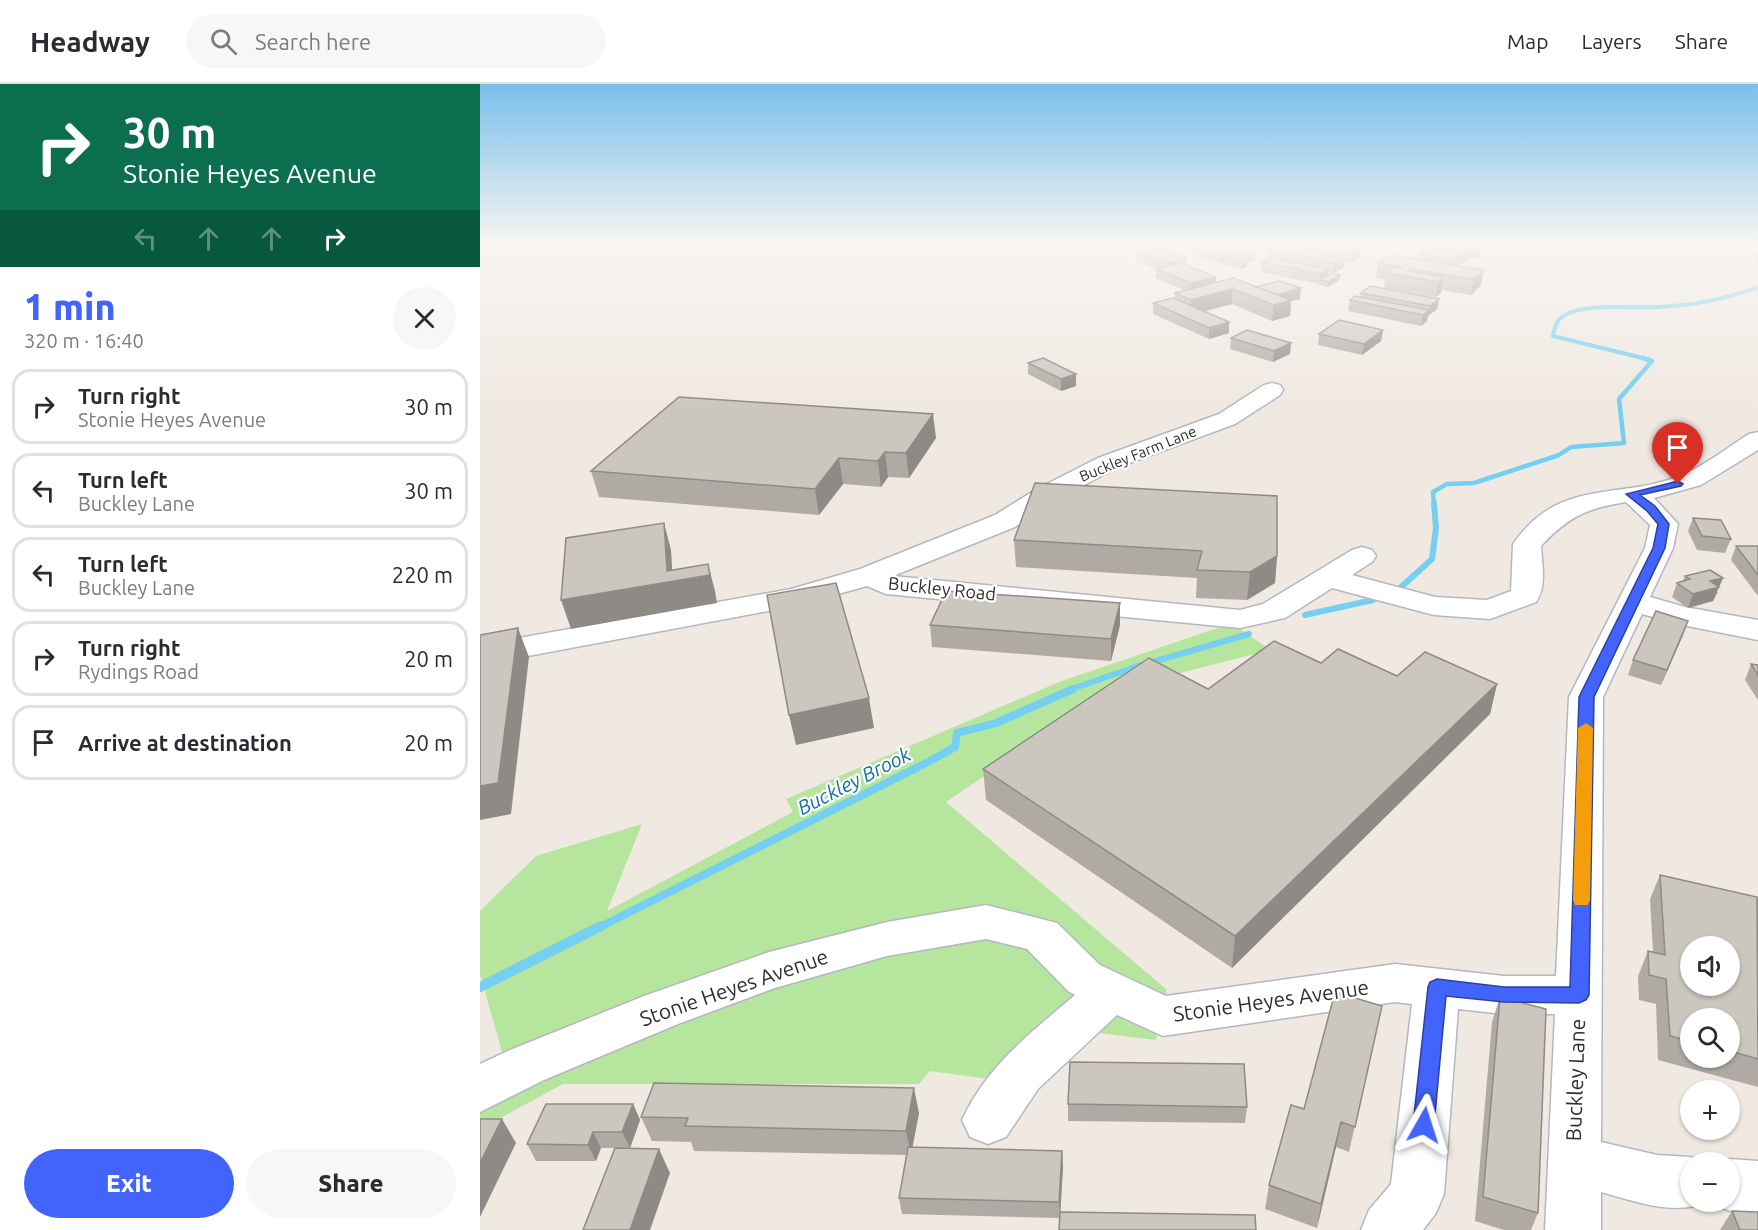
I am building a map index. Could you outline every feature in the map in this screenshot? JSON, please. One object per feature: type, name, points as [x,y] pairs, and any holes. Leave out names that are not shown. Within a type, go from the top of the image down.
[{"type":"street","name":"Buckley Farm Lane","points":[[872,575],[1005,521],[1044,496],[1107,464],[1227,419],[1272,390]]},
{"type":"street","points":[[1329,578],[1434,606],[1490,610],[1525,596],[1528,576],[1527,544],[1554,516],[1600,498],[1632,494],[1692,480],[1758,439]]},
{"type":"street","name":"Buckley Lane","points":[[1573,1230],[1586,697],[1659,548],[1664,524],[1651,509],[1632,494]]},
{"type":"street","name":"Buckley Road","points":[[480,655],[795,597],[872,575],[886,585],[1240,619],[1274,611],[1362,556]]},
{"type":"street","points":[[1632,602],[1682,616],[1757,632]]},
{"type":"street","name":"Stonie Heyes Avenue","points":[[480,1089],[527,1065],[620,1027],[769,971],[887,939],[986,922],[1041,935],[1084,978],[1163,1016],[1395,983],[1504,994],[1579,995]]},
{"type":"street","points":[[1389,1230],[1417,1194],[1437,987]]},
{"type":"street","points":[[988,1120],[1020,1073],[1112,991]]},
{"type":"street","points":[[1573,1160],[1657,1180],[1680,1182]]},
{"type":"street","points":[[1740,1186],[1758,1187]]},
{"type":"green space","points":[[1232,623],[1270,650],[1149,681],[1039,739],[946,802],[1167,990],[1156,1040],[1049,1027],[996,1080],[930,1071],[919,1084],[563,1084],[480,1129],[480,1101],[506,1066],[480,974],[480,911],[536,856],[642,824],[607,911],[793,812],[786,799],[1059,682]]},
{"type":"building","points":[[1254,297],[1284,297],[1291,300],[1274,305]]},
{"type":"building","points":[[1353,297],[1363,297],[1429,310],[1423,315],[1350,300]]},
{"type":"building","points":[[1385,297],[1439,299],[1430,306]]},
{"type":"building","points":[[1173,298],[1229,322],[1209,328],[1153,303]]},
{"type":"building","points":[[1339,320],[1383,330],[1364,344],[1319,334]]},
{"type":"building","points":[[1247,330],[1291,343],[1274,351],[1231,338]]},
{"type":"building","points":[[1043,358],[1076,374],[1061,379],[1028,363]]},
{"type":"building","points":[[679,397],[933,414],[906,453],[885,452],[878,461],[839,458],[815,489],[591,471]]},
{"type":"building","points":[[1035,483],[1277,496],[1277,556],[1250,572],[1197,570],[1202,551],[1014,540]]},
{"type":"building","points":[[1693,518],[1721,520],[1731,539],[1702,536]]},
{"type":"building","points":[[664,523],[667,571],[708,564],[710,575],[561,600],[566,538]]},
{"type":"building","points":[[1736,546],[1758,546],[1758,575]]},
{"type":"building","points":[[1710,570],[1723,578],[1710,581],[1719,587],[1693,594],[1677,583],[1690,579],[1685,576]]},
{"type":"building","points":[[836,583],[869,698],[789,715],[767,595]]},
{"type":"building","points":[[946,591],[1120,603],[1111,639],[930,625]]},
{"type":"building","points":[[1656,611],[1688,621],[1667,670],[1633,660]]},
{"type":"building","points":[[518,628],[498,783],[480,786],[480,635]]},
{"type":"building","points":[[1274,641],[1321,663],[1338,649],[1397,676],[1425,652],[1497,684],[1235,936],[983,769],[1149,658],[1208,689]]},
{"type":"building","points":[[1751,664],[1758,665],[1758,675]]},
{"type":"building","points":[[1660,875],[1757,897],[1758,1059],[1740,1054],[1740,1008],[1680,1008],[1680,1038],[1670,1036],[1666,979],[1649,975],[1648,951],[1665,955]]},
{"type":"building","points":[[1335,992],[1382,1006],[1355,1127],[1341,1122],[1321,1204],[1269,1185],[1291,1105],[1304,1109]]},
{"type":"building","points":[[1500,997],[1546,1009],[1538,1213],[1483,1197]]},
{"type":"building","points":[[1070,1062],[1244,1064],[1247,1107],[1068,1104]]},
{"type":"building","points":[[654,1083],[914,1088],[906,1131],[685,1126],[688,1118],[641,1117]]},
{"type":"building","points":[[546,1104],[633,1104],[622,1132],[593,1132],[588,1145],[527,1144]]},
{"type":"building","points":[[480,1119],[502,1119],[480,1163]]},
{"type":"building","points":[[908,1147],[1062,1151],[1059,1202],[899,1198]]},
{"type":"building","points":[[615,1148],[659,1149],[630,1230],[583,1230]]},
{"type":"building","points":[[1060,1212],[1255,1215],[1256,1230],[1059,1230]]},
{"type":"building","points":[[1732,1212],[1758,1212],[1758,1230],[1740,1230]]},
{"type":"waterway","name":"Buckley Brook","points":[[1643,358],[1553,336],[1555,328],[1563,316],[1584,309],[1684,305],[1724,297]]},
{"type":"waterway","name":"Buckley Brook","points":[[1434,504],[1433,492],[1447,484],[1474,483],[1559,455],[1571,447],[1624,443],[1619,399],[1652,361],[1643,358]]},
{"type":"waterway","name":"Buckley Brook","points":[[1400,588],[1432,559],[1436,528],[1434,503]]},
{"type":"waterway","name":"Buckley Brook","points":[[1305,615],[1373,600]]},
{"type":"waterway","name":"Buckley Brook","points":[[1069,690],[1135,667],[1249,634]]},
{"type":"waterway","name":"Buckley Brook","points":[[598,928],[930,761],[955,747],[957,733],[996,723],[1073,689]]},
{"type":"waterway","name":"Buckley Brook","points":[[480,987],[601,926]]},
{"type":"slow traffic","points":[[1582,900],[1586,728]]},
{"type":"route","points":[[1424,1125],[1437,987],[1504,994],[1579,995],[1586,697],[1659,548],[1664,524],[1651,509],[1632,494],[1678,484]]}]
